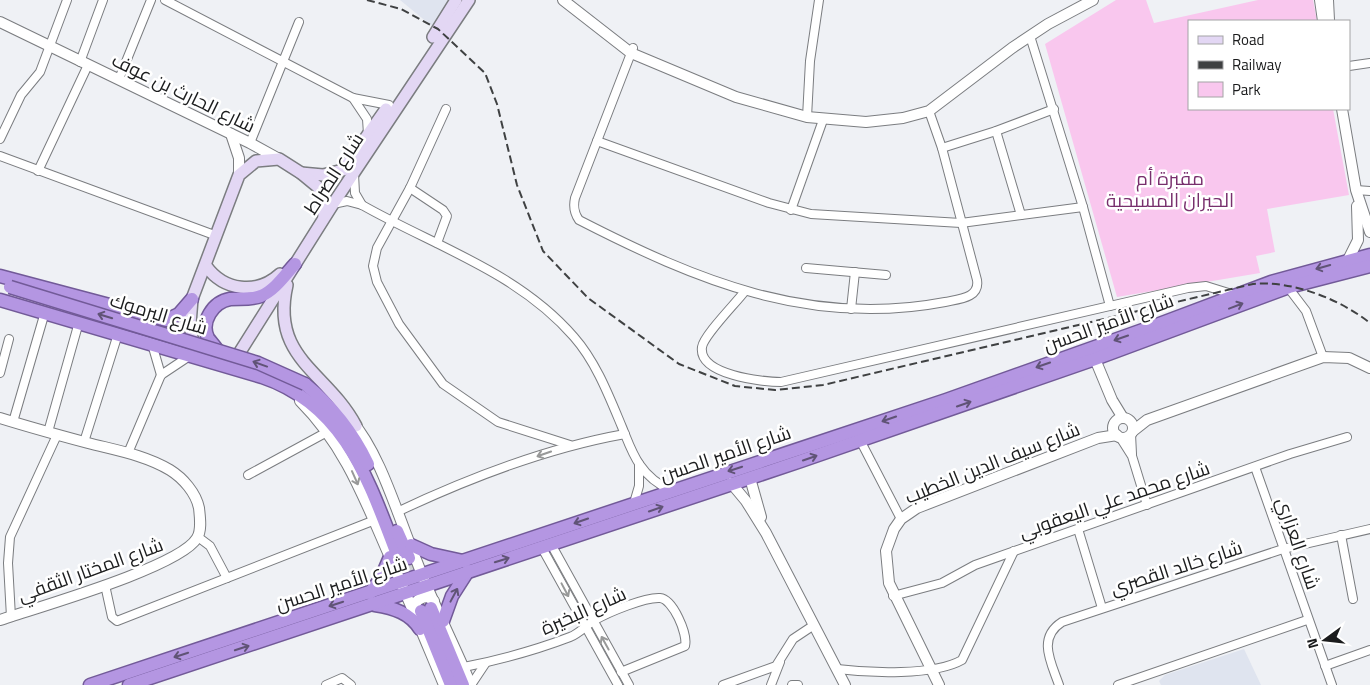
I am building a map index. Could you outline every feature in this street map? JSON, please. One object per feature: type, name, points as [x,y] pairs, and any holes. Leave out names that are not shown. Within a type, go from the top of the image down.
[{"type":"highway","name":"شارع الأمير الحسن","points":[[467,566],[546,546],[750,478],[1094,359],[1284,283],[1348,260],[1370,255]]},
{"type":"highway","points":[[218,351],[208,336],[206,324],[210,312],[219,303],[228,300],[246,300],[262,296],[272,289],[295,265]]},
{"type":"highway","name":"شارع الأمير الحسن","points":[[130,685],[467,566],[634,503],[946,400],[1235,295],[1370,266]]},
{"type":"highway","points":[[0,276],[166,320],[179,314],[192,298]]},
{"type":"highway","name":"شارع اليرموك","points":[[5,285],[258,363],[305,384],[337,409],[360,448],[402,561]]},
{"type":"highway","name":"شارع اليرموك","points":[[0,300],[152,343],[284,385],[319,409],[349,446],[366,475],[402,561]]},
{"type":"highway","points":[[411,545],[467,566],[452,596],[443,621]]},
{"type":"highway","points":[[402,561],[381,578],[372,599],[414,620],[420,630]]},
{"type":"highway","name":"شارع الأمير الحسن","points":[[90,685],[372,599]]},
{"type":"highway","points":[[424,607],[451,685]]},
{"type":"highway","points":[[424,607],[463,685]]},
{"type":"main road","name":"شارع الصراط","points":[[301,173],[323,175],[343,170],[389,105],[456,0]]},
{"type":"main road","name":"شارع الصراط","points":[[230,368],[354,171],[469,0]]},
{"type":"main road","points":[[193,356],[190,324],[192,298],[206,266],[239,175],[256,161],[279,159]]},
{"type":"main road","name":"شارع الحارث بن عوف","points":[[279,159],[301,173],[321,193],[324,204],[324,219]]},
{"type":"main road","points":[[206,266],[212,274],[222,281],[252,289],[270,283],[295,265]]},
{"type":"main road","points":[[295,265],[282,316],[291,340],[307,367],[340,399],[356,426]]},
{"type":"street","points":[[0,139],[21,95],[40,72],[67,0]]},
{"type":"street","points":[[38,171],[84,64],[104,0]]},
{"type":"street","points":[[120,80],[151,0]]},
{"type":"street","points":[[165,0],[353,98],[389,105]]},
{"type":"street","points":[[563,0],[632,51],[736,97],[807,117],[823,120],[866,122],[903,118],[929,111],[1030,36],[1093,0]]},
{"type":"street","points":[[572,0],[632,51]]},
{"type":"street","points":[[807,117],[810,61],[819,0]]},
{"type":"street","points":[[1320,0],[1323,20]]},
{"type":"street","points":[[1328,0],[1329,20]]},
{"type":"street","name":"شارع الحارث بن عوف","points":[[0,22],[84,64],[250,142],[279,159]]},
{"type":"street","points":[[250,142],[281,62],[299,22]]},
{"type":"street","points":[[1030,36],[1054,109],[1110,306]]},
{"type":"street","points":[[632,51],[574,205],[579,220],[649,254],[745,291],[775,300],[866,311],[913,307],[973,294],[978,287],[977,280],[942,148],[929,111]]},
{"type":"street","points":[[1350,66],[1370,63]]},
{"type":"street","points":[[353,98],[367,119],[368,135]]},
{"type":"street","points":[[446,109],[410,188],[390,221],[374,258],[374,274],[399,324],[431,370],[456,395],[498,422],[570,445]]},
{"type":"street","points":[[942,148],[996,131],[1054,109]]},
{"type":"street","points":[[1342,110],[1357,193],[1370,232]]},
{"type":"street","points":[[791,210],[823,120]]},
{"type":"street","points":[[996,131],[1021,216]]},
{"type":"street","points":[[232,134],[239,158],[239,175]]},
{"type":"street","points":[[597,140],[791,210],[811,214],[878,220],[961,223],[1083,207]]},
{"type":"street","points":[[0,156],[217,236]]},
{"type":"street","points":[[354,171],[355,193],[362,205]]},
{"type":"street","points":[[410,188],[443,210],[447,216],[436,243]]},
{"type":"street","points":[[1357,193],[1370,191]]},
{"type":"street","points":[[1348,260],[1358,240],[1357,193]]},
{"type":"street","points":[[333,204],[347,201],[362,205],[509,282],[528,294],[560,322],[579,343],[591,362],[639,464],[654,480],[672,491]]},
{"type":"street","points":[[806,268],[886,274]]},
{"type":"street","points":[[851,310],[854,272]]},
{"type":"street","points":[[1284,283],[1306,311],[1323,356]]},
{"type":"street","points":[[745,291],[709,334],[702,347],[702,354],[707,362],[725,372],[769,382],[805,378],[973,336],[1200,286],[1214,287],[1235,295]]},
{"type":"street","points":[[13,422],[45,312]]},
{"type":"street","points":[[11,616],[8,563],[10,537],[53,433],[79,322]]},
{"type":"street","points":[[84,442],[118,334]]},
{"type":"street","points":[[0,373],[10,339]]},
{"type":"street","points":[[152,343],[161,375]]},
{"type":"street","points":[[128,453],[161,375],[193,356]]},
{"type":"street","points":[[1120,421],[1147,420],[1323,356],[1349,358],[1370,368]]},
{"type":"street","points":[[1094,359],[1120,421],[1132,432],[1132,456],[1147,505]]},
{"type":"street","name":"شارع اليرموك","points":[[284,385],[328,432],[349,465],[375,520],[402,561],[424,581],[424,607]]},
{"type":"street","name":"شارع اليرموك","points":[[337,409],[356,426],[370,450],[411,545],[402,561],[404,588],[424,607]]},
{"type":"street","points":[[0,418],[128,453],[170,470],[191,490],[198,503],[200,522],[198,537],[210,546],[228,578]]},
{"type":"street","points":[[1132,432],[1147,420]]},
{"type":"street","points":[[1120,421],[1113,430],[1132,456]]},
{"type":"street","name":"شارع سيف الدين الخطيب","points":[[1098,438],[1120,421]]},
{"type":"street","points":[[248,474],[328,432]]},
{"type":"street","name":"شارع سيف الدين الخطيب","points":[[938,685],[893,596],[888,577],[886,551],[889,539],[901,519],[917,508],[1098,438],[1118,436],[1132,432]]},
{"type":"street","points":[[397,512],[450,488],[570,445],[625,434]]},
{"type":"street","name":"شارع محمد علي اليعقوبي","points":[[893,596],[942,583],[967,569],[1014,551],[1347,437]]},
{"type":"street","points":[[860,440],[901,519]]},
{"type":"street","points":[[634,503],[639,486],[639,464]]},
{"type":"street","name":"شارع العزاري","points":[[1255,467],[1307,620],[1332,685]]},
{"type":"street","points":[[750,478],[766,533]]},
{"type":"street","points":[[731,484],[746,501],[766,533],[845,685]]},
{"type":"street","points":[[105,585],[112,617],[117,620],[375,520]]},
{"type":"street","points":[[1078,529],[1102,608]]},
{"type":"street","name":"شارع خالد القصري","points":[[1059,685],[1047,646],[1049,633],[1062,622],[1283,549],[1370,529]]},
{"type":"street","points":[[1341,535],[1353,599]]},
{"type":"street","name":"شارع المختار الثقفي","points":[[0,620],[105,585],[169,560],[187,550],[198,537]]},
{"type":"street","points":[[546,546],[593,621],[629,685]]},
{"type":"street","points":[[546,546],[586,628],[618,685]]},
{"type":"street","points":[[837,669],[895,672],[930,668],[962,660],[1014,551]]},
{"type":"street","name":"شارع البخيرة","points":[[464,667],[484,664],[558,641],[580,632],[593,621],[648,600],[662,598],[668,600],[673,606],[685,636],[685,646],[621,672]]},
{"type":"street","points":[[444,685],[420,630],[424,607],[443,621],[471,685]]},
{"type":"street","points":[[1118,685],[1143,681],[1307,620]]},
{"type":"street","points":[[771,685],[781,660],[793,639],[814,625]]},
{"type":"street","points":[[1325,666],[1370,650]]},
{"type":"street","points":[[722,685],[773,667],[781,660]]},
{"type":"street","points":[[471,685],[484,664]]},
{"type":"street","points":[[326,685],[342,678],[351,685]]},
{"type":"street","points":[[792,685],[798,685]]},
{"type":"shaded area","points":[[400,0],[449,0],[433,27]]},
{"type":"shaded area","points":[[1244,649],[1261,685],[1161,685],[1159,681],[1165,675]]},
{"type":"green space","name":"مقبرة أم الحيران المسيحية","points":[[1116,0],[1146,0],[1154,23],[1258,0],[1313,0],[1317,20],[1188,20],[1188,110],[1333,110],[1349,195],[1267,209],[1275,252],[1256,256],[1260,273],[1117,297],[1045,44]]},
{"type":"tunnel","points":[[409,558],[420,585]]},
{"type":"railway","points":[[367,0],[401,9],[438,29],[485,73],[497,104],[517,185],[543,251],[588,298],[679,364],[735,386],[775,390],[823,385],[1253,284],[1283,285],[1299,288],[1330,299],[1358,314],[1370,323]]}]
